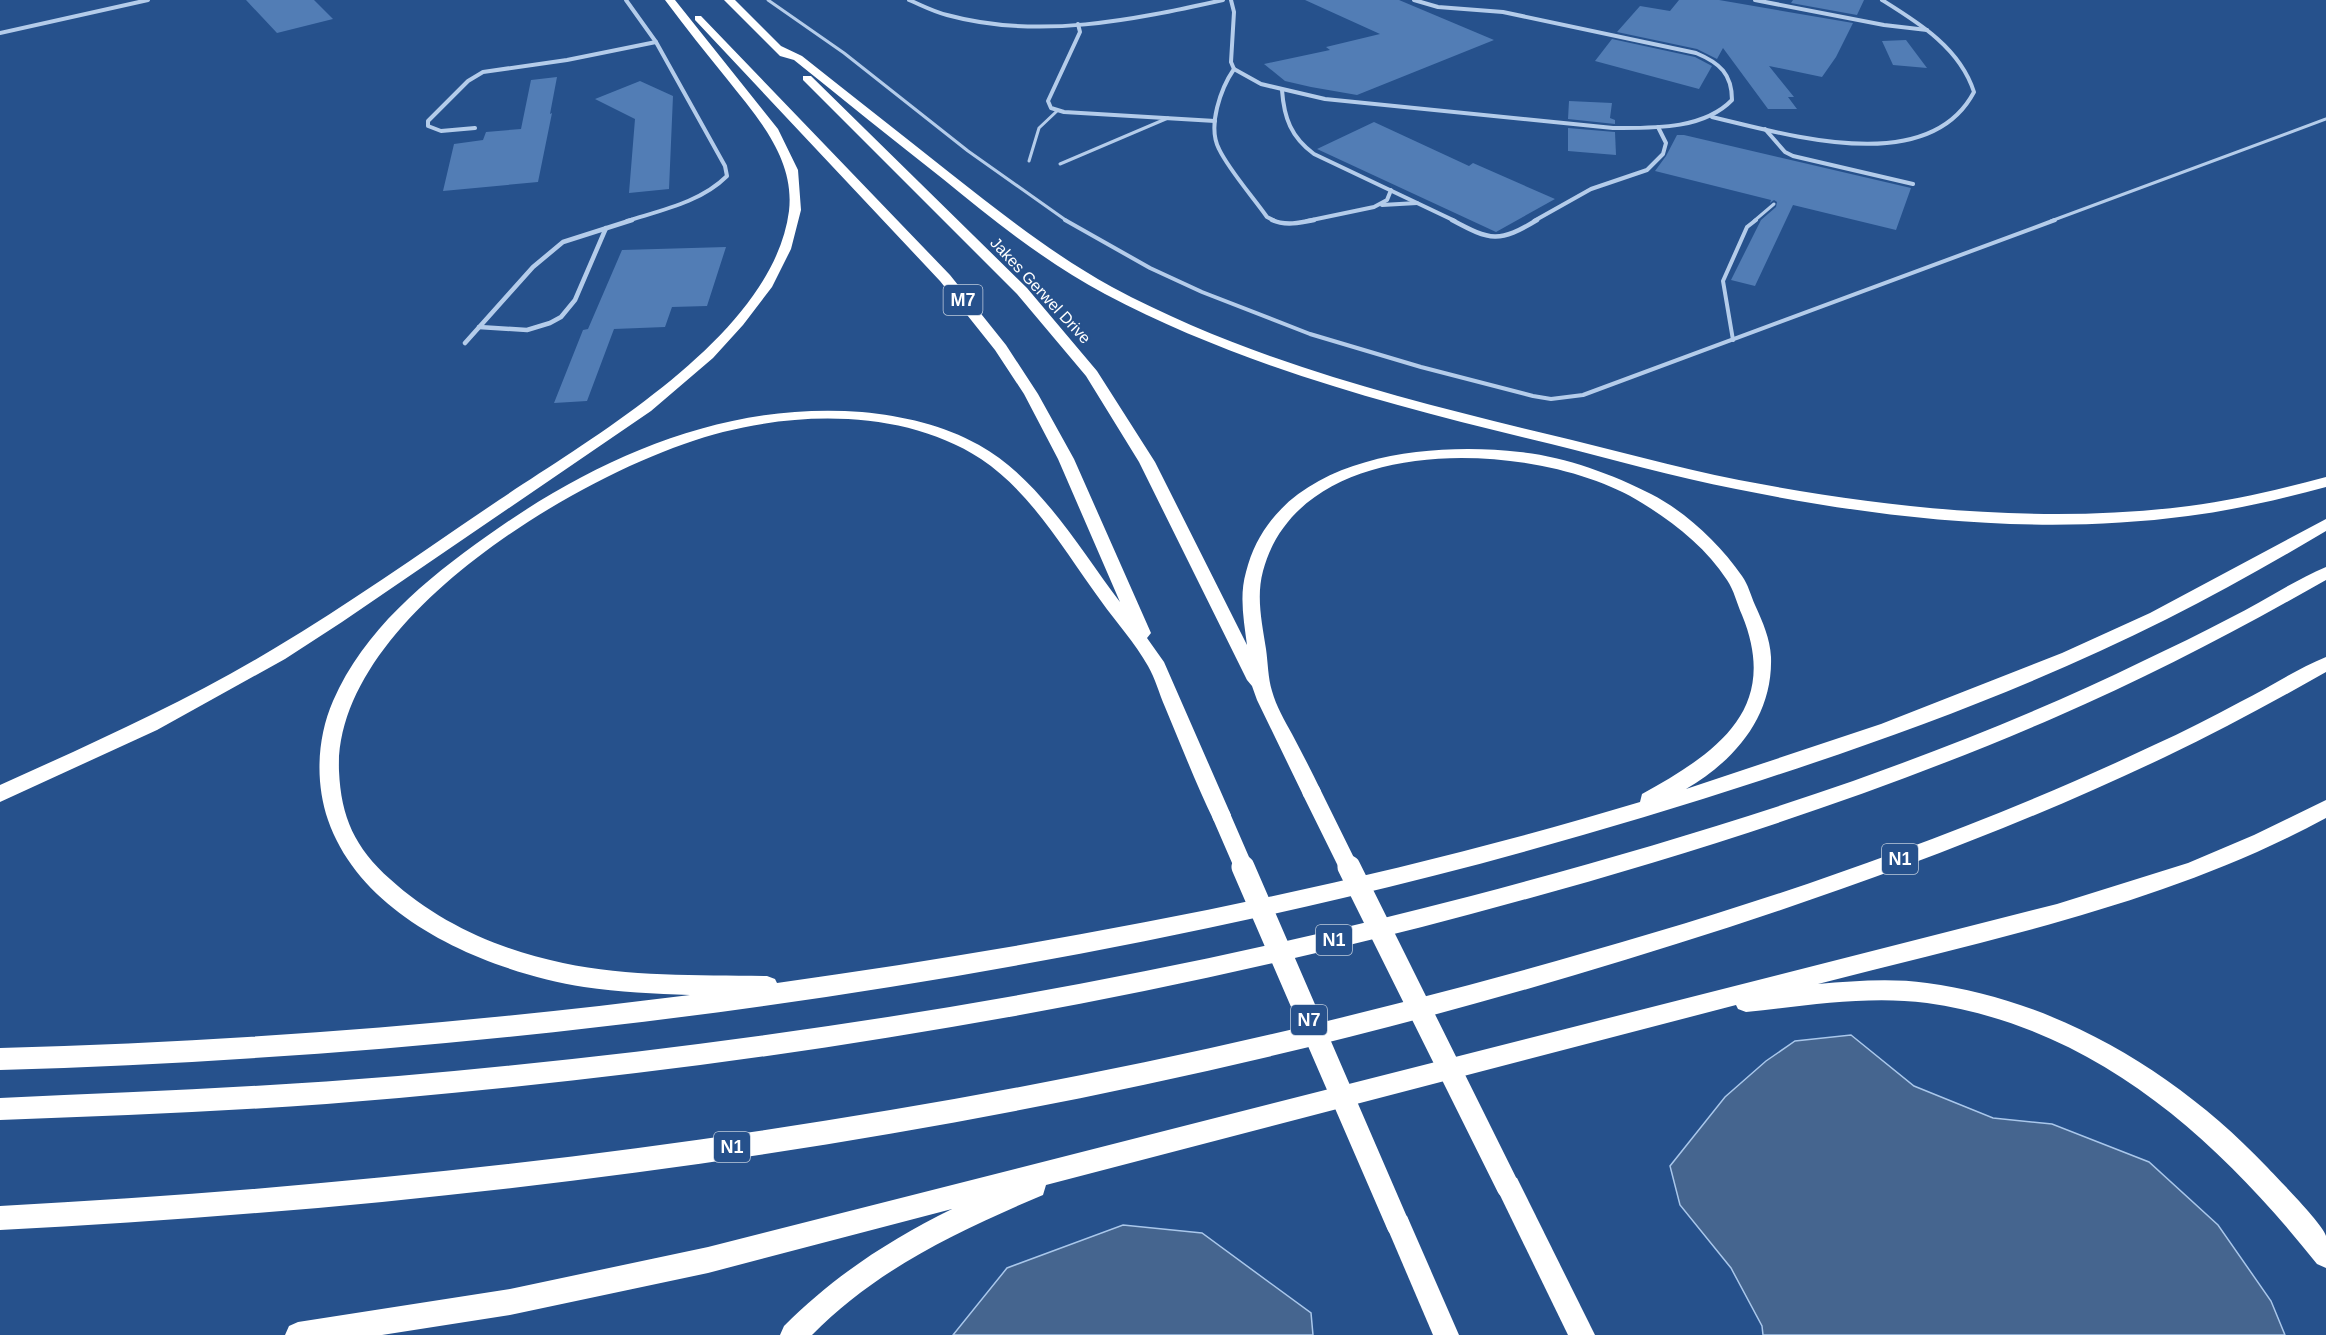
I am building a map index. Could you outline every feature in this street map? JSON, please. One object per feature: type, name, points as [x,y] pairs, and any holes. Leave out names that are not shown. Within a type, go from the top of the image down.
[{"type":"highway","points":[[0,794],[150,725],[239,678],[318,630],[646,408],[702,362],[739,323],[761,294],[784,252],[794,213],[792,172],[785,150],[774,131],[670,0]]},
{"type":"highway","name":"M7","points":[[680,0],[940,274],[1000,348],[1045,419],[1073,473],[1155,662]]},
{"type":"highway","name":"Jakes Gerwel Drive","points":[[729,0],[1022,291],[1049,320],[1092,374],[1147,462],[1582,1335]]},
{"type":"highway","points":[[776,47],[798,58],[1022,236],[1089,279],[1157,314],[1243,352],[1403,404],[1732,483],[1831,501],[1931,513],[2044,518],[2138,515],[2236,503],[2326,482]]},
{"type":"highway","points":[[821,987],[632,982],[562,972],[504,956],[466,941],[408,907],[371,875],[349,848],[335,818],[328,786],[331,742],[340,707],[357,673],[378,642],[412,604],[469,556],[525,517],[598,476],[658,448],[708,431],[771,418],[834,414],[870,417],[916,426],[967,445],[1002,467],[1038,504],[1155,662]]},
{"type":"highway","points":[[1263,695],[1251,610],[1251,589],[1255,570],[1262,551],[1276,527],[1311,494],[1336,478],[1365,466],[1396,458],[1437,452],[1508,454],[1579,469],[1645,498],[1682,523],[1708,545],[1743,590],[1757,625],[1762,647],[1762,669],[1757,698],[1749,718],[1731,744],[1713,761],[1691,776],[1620,816]]},
{"type":"highway","points":[[0,1059],[209,1050],[439,1033],[598,1017],[821,987],[1015,956],[1261,908],[1442,865],[1620,816],[1815,755],[2007,682],[2171,609],[2265,560],[2326,524]]},
{"type":"highway","name":"N1","points":[[0,1109],[158,1103],[352,1091],[636,1062],[763,1046],[955,1016],[1119,986],[1276,953],[1464,908],[1576,877],[1700,840],[1847,791],[1982,740],[2112,684],[2227,628],[2326,573]]},
{"type":"highway","name":"N7","points":[[1155,662],[1446,1335]]},
{"type":"highway","name":"N1","points":[[0,1218],[289,1199],[479,1180],[657,1158],[813,1135],[1026,1097],[1284,1042],[1442,1003],[1601,958],[1740,915],[1861,873],[2012,815],[2119,768],[2199,731],[2326,664]]},
{"type":"highway","points":[[298,1335],[428,1316],[630,1278],[708,1260],[2057,913],[2133,891],[2225,857],[2287,829],[2326,808]]},
{"type":"highway","points":[[1690,1007],[1850,992],[1895,991],[1957,998],[2022,1014],[2091,1047],[2172,1099],[2262,1179],[2326,1255]]},
{"type":"highway","points":[[793,1335],[833,1296],[899,1248],[970,1213],[1094,1161]]},
{"type":"highway","points":[[1418,1270],[1433,1335]]},
{"type":"street","points":[[0,33],[144,0]]},
{"type":"street","points":[[465,343],[550,251],[563,242],[703,195],[727,176],[725,166],[656,42],[626,0]]},
{"type":"street","points":[[909,0],[946,16],[981,23],[1030,26],[1078,24],[1141,16],[1223,0]]},
{"type":"street","points":[[1232,0],[1234,12],[1231,62],[1234,69],[1261,84],[1282,90],[1353,104],[1600,128],[1658,127],[1712,117],[1819,140],[1864,143],[1910,137],[1943,126],[1966,110],[1974,92],[1967,73],[1927,30],[1882,0]]},
{"type":"street","points":[[1414,0],[1438,7],[1503,12],[1706,57],[1719,64],[1728,75],[1734,93],[1731,102],[1712,117]]},
{"type":"street","points":[[1755,0],[1884,25],[1927,30]]},
{"type":"street","points":[[1078,24],[1080,32],[1048,101],[1051,108],[1057,111],[1215,121]]},
{"type":"street","points":[[476,128],[441,131],[428,126],[428,121],[468,81],[483,72],[567,60],[656,42]]},
{"type":"street","points":[[1234,69],[1227,77],[1215,121],[1214,132],[1218,148],[1263,213],[1272,220],[1298,223],[1382,205],[1419,203]]},
{"type":"street","points":[[1282,90],[1286,123],[1298,141],[1314,154],[1486,236],[1508,237],[1576,196],[1641,173],[1652,166],[1663,154],[1666,143],[1658,127]]},
{"type":"street","points":[[1765,128],[1785,152],[1793,156],[1913,184]]},
{"type":"street","points":[[1382,205],[1391,190]]},
{"type":"street","points":[[479,327],[501,331],[526,330],[550,325],[558,319],[571,308],[597,255],[606,228]]},
{"type":"lane","points":[[768,0],[788,17],[844,53],[991,168],[1100,241],[1194,288],[1286,324],[1428,369],[1551,399],[1583,395],[2326,120]]},
{"type":"lane","points":[[1029,160],[1039,128],[1057,111]]},
{"type":"lane","points":[[1060,164],[1168,118]]},
{"type":"lane","points":[[1734,340],[1726,308],[1724,281],[1747,227],[1774,204]]},
{"type":"water","points":[[1851,1035],[1914,1086],[1993,1118],[2052,1124],[2149,1162],[2218,1225],[2271,1301],[2285,1335],[1763,1335],[1762,1326],[1731,1268],[1680,1205],[1670,1166],[1725,1097],[1766,1061],[1795,1041]]},
{"type":"water","points":[[1123,1225],[1202,1233],[1311,1313],[1313,1335],[953,1335],[1007,1268]]},
{"type":"building","points":[[246,0],[314,0],[333,19],[277,33]]},
{"type":"building","points":[[1305,0],[1399,0],[1494,40],[1357,95],[1311,87],[1285,81],[1264,64],[1330,50],[1326,47],[1380,34]]},
{"type":"building","points":[[1679,0],[1719,0],[1853,23],[1836,57],[1822,77],[1769,66],[1794,97],[1788,97],[1797,109],[1768,109],[1723,48],[1717,59],[1697,49],[1617,32],[1640,6],[1670,11]]},
{"type":"building","points":[[1793,0],[1864,0],[1857,15],[1791,3]]},
{"type":"building","points":[[1612,39],[1695,57],[1712,66],[1699,89],[1595,61]]},
{"type":"building","points":[[1906,40],[1927,68],[1893,65],[1882,41]]},
{"type":"building","points":[[557,77],[538,182],[443,191],[454,144],[483,140],[486,132],[521,129],[531,80]]},
{"type":"building","points":[[640,81],[673,96],[669,189],[629,193],[635,119],[595,99]]},
{"type":"building","points":[[1569,101],[1612,103],[1610,118],[1615,120],[1615,124],[1568,119]]},
{"type":"building","points":[[1374,122],[1469,166],[1473,163],[1555,199],[1496,232],[1317,149]]},
{"type":"building","points":[[1568,128],[1615,132],[1616,155],[1568,151]]},
{"type":"building","points":[[1677,135],[1911,188],[1896,230],[1793,205],[1755,286],[1731,280],[1761,220],[1776,207],[1777,202],[1774,200],[1770,203],[1771,200],[1655,171]]},
{"type":"building","points":[[726,247],[707,306],[672,307],[665,327],[614,329],[587,401],[554,403],[583,330],[588,329],[622,250]]}]
